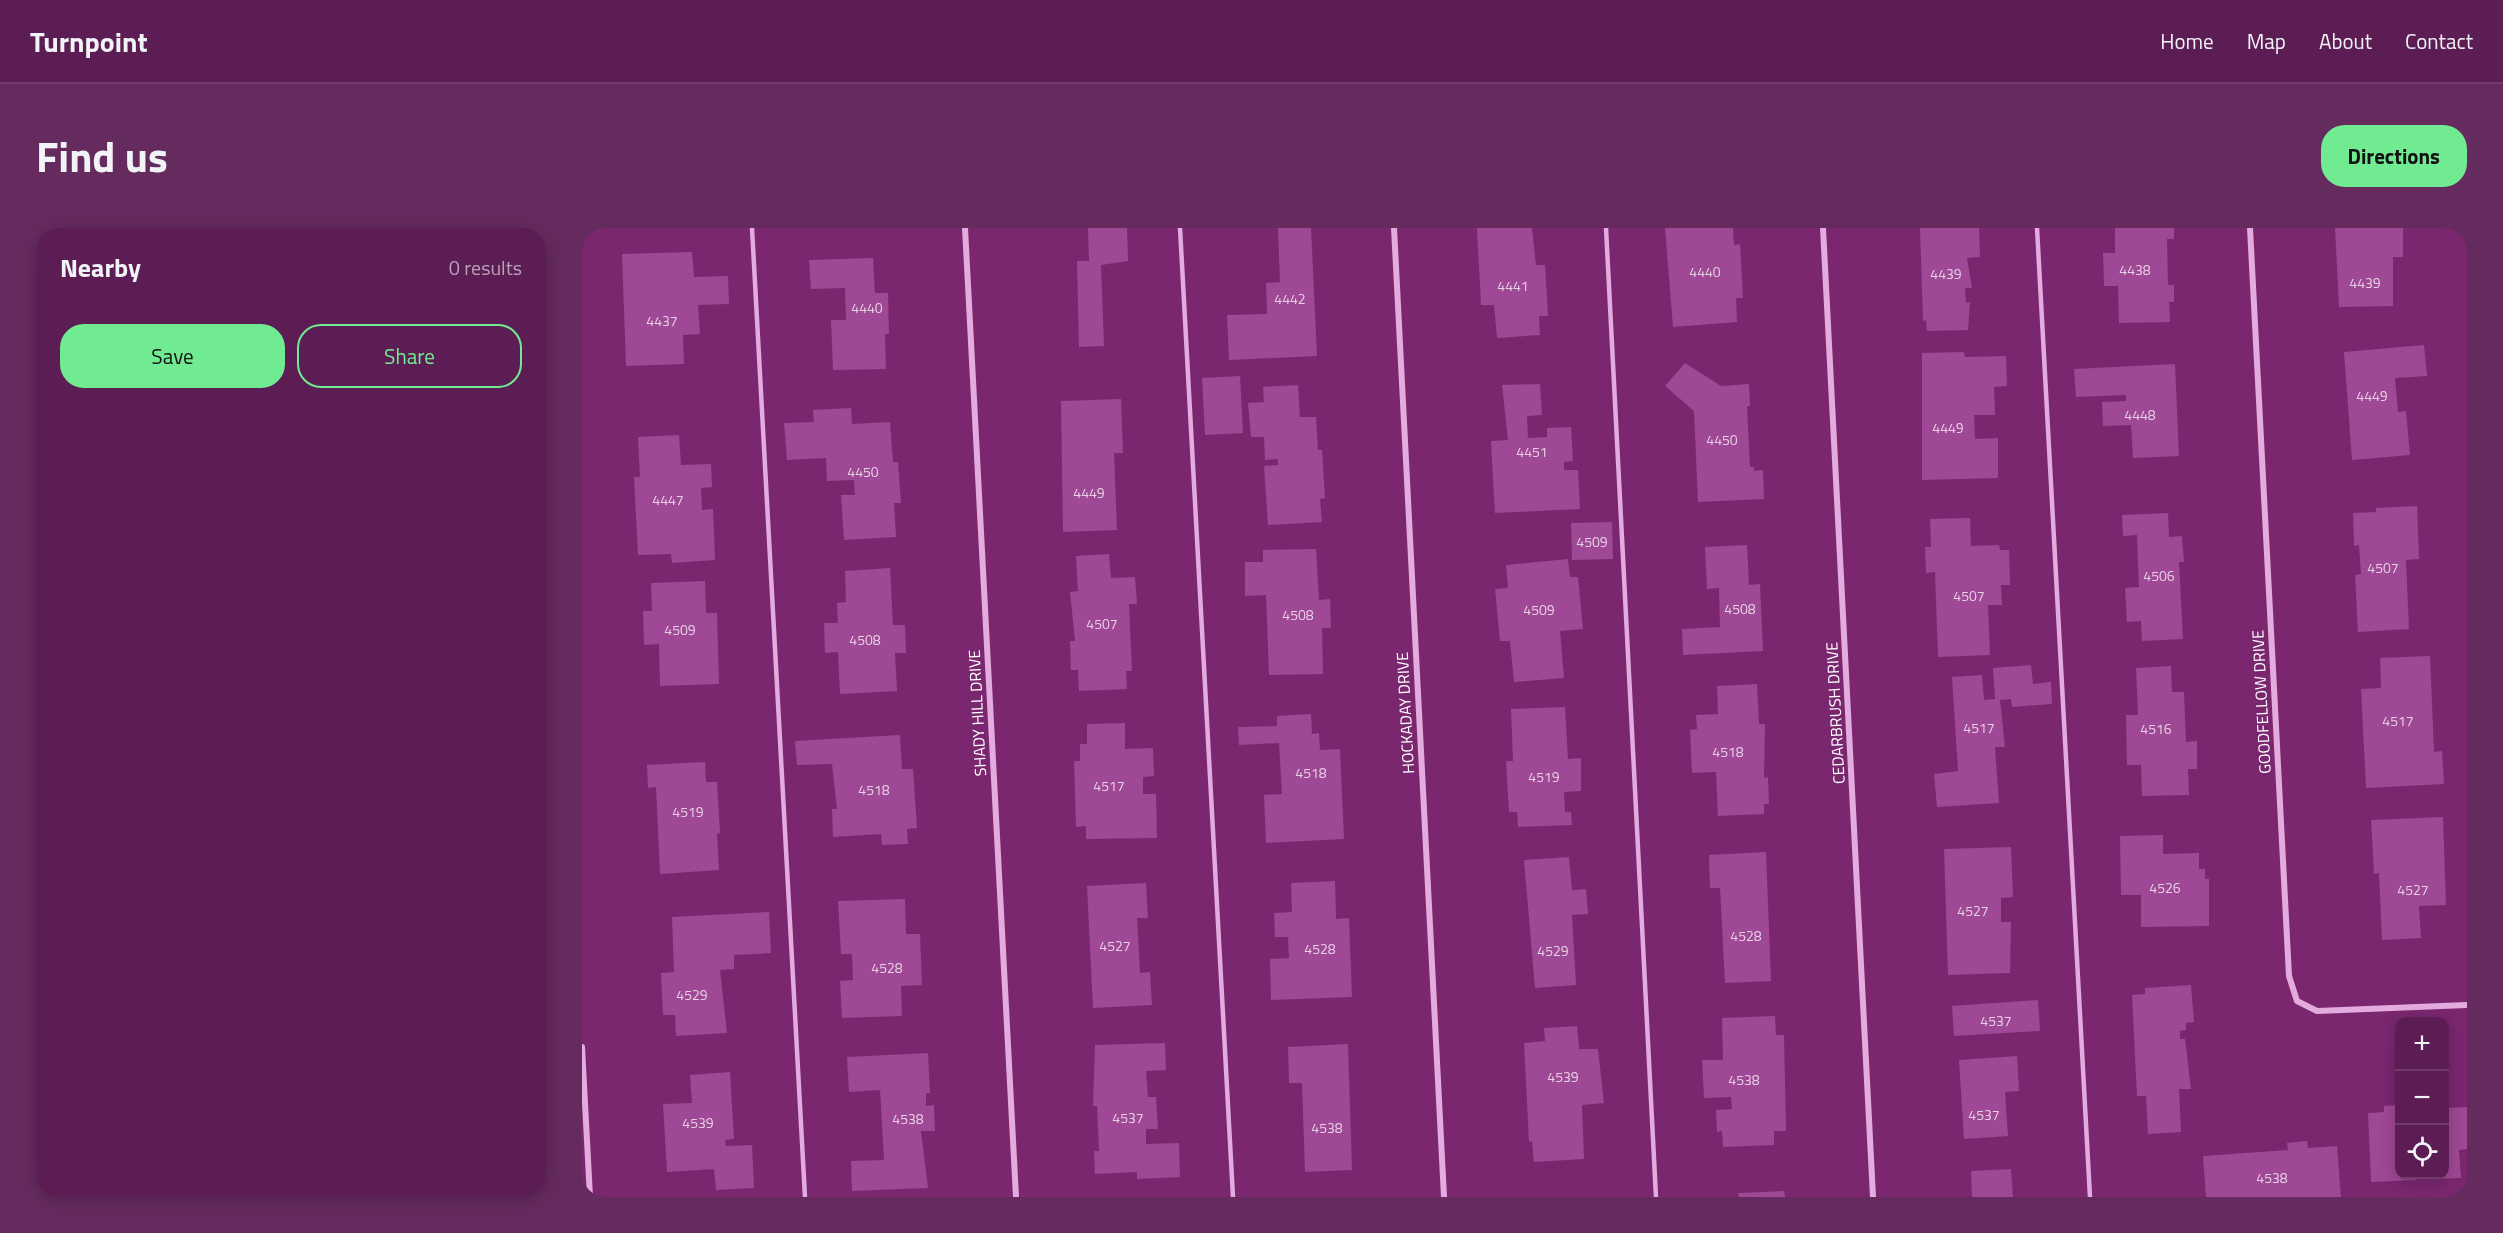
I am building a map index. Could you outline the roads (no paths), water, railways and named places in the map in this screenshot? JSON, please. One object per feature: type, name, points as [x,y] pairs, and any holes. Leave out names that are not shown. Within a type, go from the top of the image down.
[{"type":"street","name":"SHADY HILL DRIVE","points":[[965,228],[1016,1197]]},
{"type":"street","name":"HOCKADAY DRIVE","points":[[1394,228],[1444,1197]]},
{"type":"street","name":"CEDARBRUSH DRIVE","points":[[1823,228],[1873,1197]]},
{"type":"street","name":"GOODFELLOW DRIVE","points":[[2250,228],[2289,976],[2297,1001],[2317,1011],[2467,1005]]},
{"type":"street","points":[[582,1047],[590,1197]]},
{"type":"lane","points":[[752,228],[805,1197]]},
{"type":"lane","points":[[1180,228],[1233,1197]]},
{"type":"lane","points":[[1606,228],[1656,1197]]},
{"type":"lane","points":[[2037,228],[2090,1197]]}]
